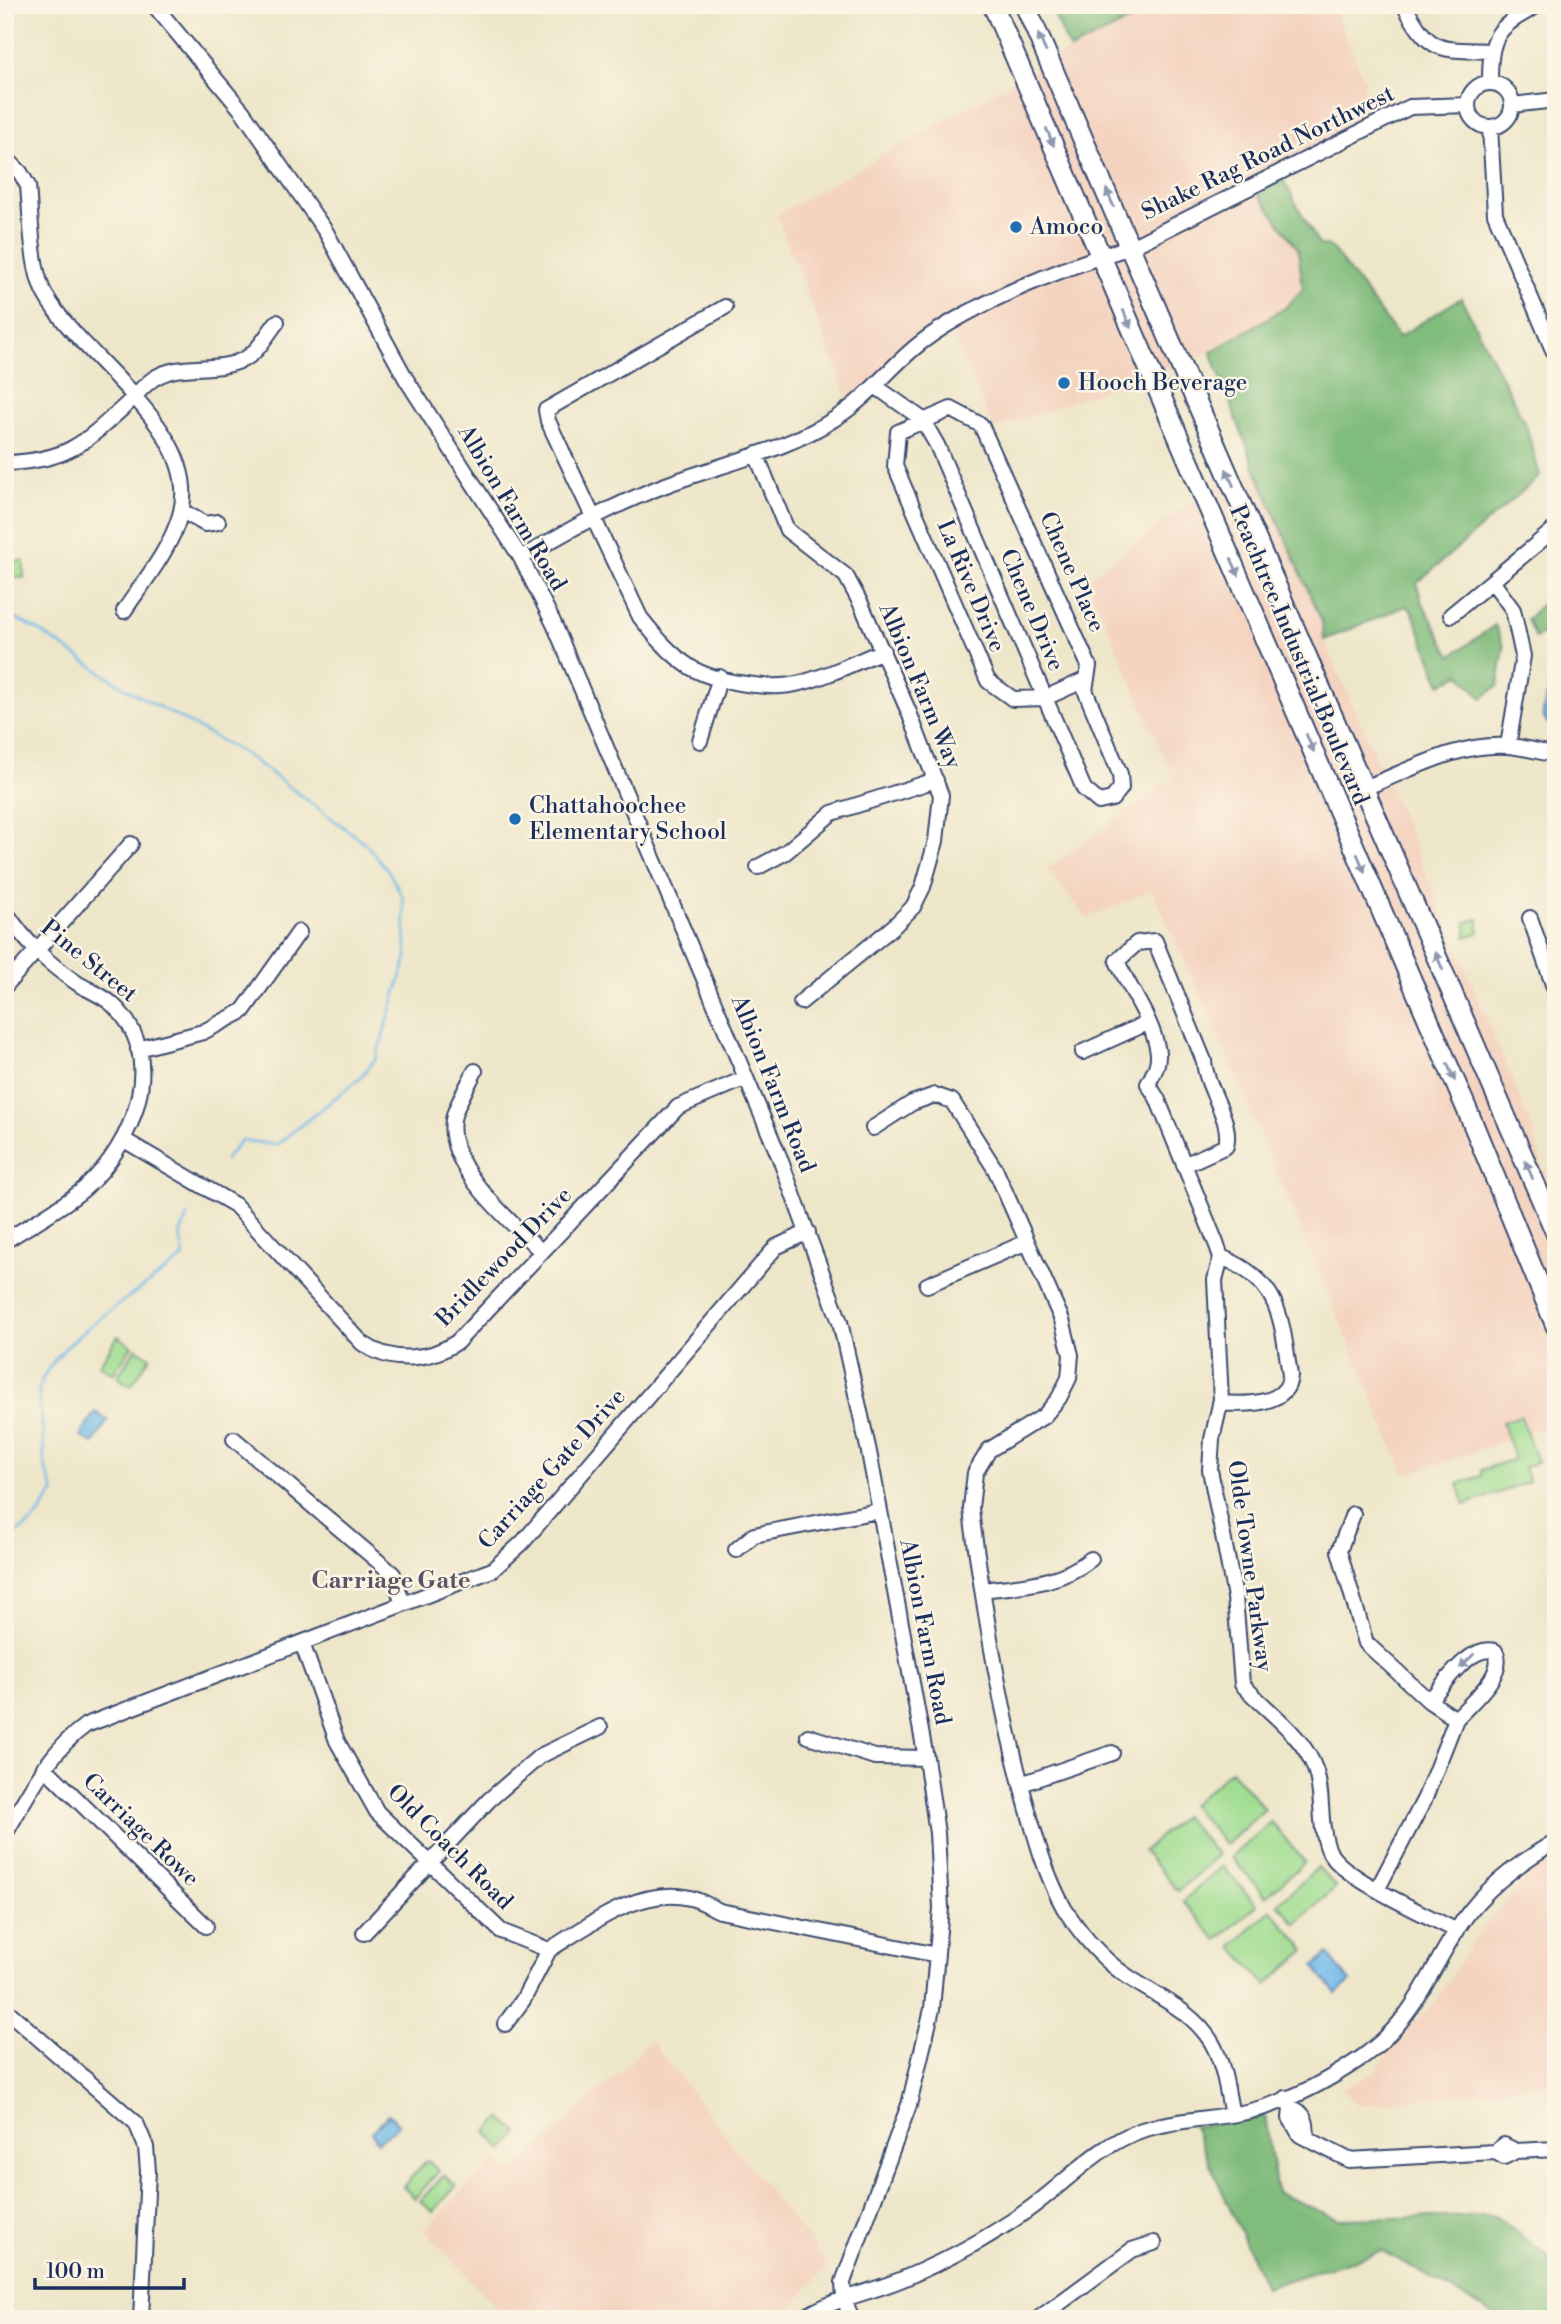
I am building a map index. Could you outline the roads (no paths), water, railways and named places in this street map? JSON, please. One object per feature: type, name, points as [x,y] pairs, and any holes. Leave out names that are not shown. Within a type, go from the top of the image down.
[{"type":"highway","name":"Peachtree Industrial Boulevard","points":[[993,5],[1471,1119],[1556,1326]]},
{"type":"highway","name":"Peachtree Industrial Boulevard","points":[[1025,5],[1556,1233]]},
{"type":"street","name":"Albion Farm Road","points":[[155,5],[243,112],[285,169],[326,232],[406,379],[521,558],[554,624],[746,1078],[808,1232],[840,1322],[869,1452],[926,1758],[937,1833],[941,1908],[932,2008],[909,2105],[843,2281],[844,2298]]},
{"type":"street","points":[[1404,5],[1420,35],[1441,49],[1490,51]]},
{"type":"street","points":[[1490,83],[1490,51],[1494,38],[1514,18],[1538,5]]},
{"type":"street","points":[[1490,83],[1506,90],[1512,105],[1505,121],[1490,127],[1475,120],[1468,105],[1475,90],[1490,83]]},
{"type":"street","points":[[1512,105],[1556,100]]},
{"type":"street","name":"Shake Rag Road Northwest","points":[[521,558],[595,516],[662,486],[756,454],[836,418],[875,386],[920,343],[954,319],[1100,256],[1131,247],[1410,107],[1468,105]]},
{"type":"street","points":[[1490,127],[1495,214],[1556,357]]},
{"type":"street","points":[[5,157],[20,172],[27,186],[44,294],[67,326],[157,425],[179,464],[183,486],[182,511],[166,547],[124,611]]},
{"type":"street","points":[[725,307],[545,410],[640,617],[659,642],[692,669],[745,684],[780,687],[798,684],[883,651]]},
{"type":"street","points":[[5,463],[33,462],[60,456],[84,443],[154,379],[177,369],[213,368],[248,358],[277,322]]},
{"type":"street","points":[[875,386],[922,419]]},
{"type":"street","name":"Chene Place","points":[[922,419],[951,409],[981,425],[1089,667],[1085,690],[1120,774],[1121,788],[1112,799]]},
{"type":"street","name":"Chene Drive","points":[[922,419],[937,445],[1084,789],[1099,802],[1112,799]]},
{"type":"street","name":"La Rive Drive","points":[[922,419],[898,432],[895,466],[988,681],[1013,699],[1045,698],[1087,679]]},
{"type":"street","name":"Albion Farm Way","points":[[756,454],[787,530],[846,576],[883,651],[941,795],[936,841],[923,887],[912,907],[893,927],[801,1002]]},
{"type":"street","points":[[182,511],[205,524],[218,522]]},
{"type":"street","points":[[1451,615],[1556,528]]},
{"type":"street","points":[[1492,581],[1513,610],[1523,656],[1508,746]]},
{"type":"street","points":[[700,741],[720,677]]},
{"type":"street","points":[[1364,788],[1442,757],[1482,746],[1508,746],[1556,755]]},
{"type":"street","points":[[758,867],[786,852],[832,813],[936,780]]},
{"type":"street","points":[[5,986],[131,844]]},
{"type":"street","name":"Pine Street","points":[[5,911],[35,953],[111,1003],[128,1021],[138,1049],[142,1087],[138,1107],[124,1140],[84,1188],[5,1241]]},
{"type":"street","points":[[1530,918],[1556,993]]},
{"type":"street","points":[[138,1049],[203,1032],[243,1011],[299,932]]},
{"type":"street","points":[[1184,1165],[1226,1146],[1229,1134],[1206,1080],[1204,1061],[1155,942],[1138,943],[1117,961],[1147,1023],[1158,1054],[1156,1069],[1148,1084],[1157,1098],[1184,1165],[1221,1256],[1245,1267],[1280,1311],[1290,1386],[1283,1394],[1248,1404],[1220,1403]]},
{"type":"street","points":[[1083,1052],[1147,1023]]},
{"type":"street","points":[[475,1071],[454,1117],[457,1152],[487,1199],[541,1251]]},
{"type":"street","name":"Bridlewood Drive","points":[[124,1140],[235,1205],[369,1349],[422,1358],[446,1350],[457,1342],[678,1107],[746,1078]]},
{"type":"street","points":[[873,1129],[912,1103],[935,1095],[951,1101],[995,1169],[1062,1320],[1071,1355],[1069,1378],[1059,1398],[1044,1416],[989,1450],[975,1473],[971,1508],[998,1689],[1021,1784],[1047,1871],[1065,1908],[1091,1945],[1117,1969],[1192,2019],[1212,2043],[1221,2067],[1232,2115]]},
{"type":"street","name":"Carriage Gate Drive","points":[[5,1834],[44,1767],[67,1738],[86,1725],[492,1570],[522,1543],[776,1248],[808,1232]]},
{"type":"street","points":[[927,1285],[1027,1242]]},
{"type":"street","name":"Olde Towne Parkway","points":[[1221,1256],[1215,1280],[1220,1403],[1210,1470],[1237,1608],[1242,1684],[1295,1736],[1310,1756],[1318,1778],[1322,1826],[1331,1855],[1352,1875],[1457,1931]]},
{"type":"street","points":[[234,1439],[393,1574],[403,1604]]},
{"type":"street","points":[[736,1550],[754,1535],[878,1511]]},
{"type":"street","points":[[1353,1514],[1339,1551],[1366,1643],[1429,1700],[1456,1719]]},
{"type":"street","points":[[982,1590],[1046,1583],[1069,1574],[1091,1559]]},
{"type":"street","name":"Old Coach Road","points":[[302,1643],[337,1741],[377,1812],[501,1931],[550,1950]]},
{"type":"street","points":[[1378,1888],[1425,1798],[1456,1719],[1498,1670],[1499,1658],[1495,1651],[1485,1648],[1474,1653],[1429,1700]]},
{"type":"street","points":[[364,1933],[489,1800],[540,1756],[600,1727]]},
{"type":"street","points":[[808,1736],[875,1757],[926,1758]]},
{"type":"street","points":[[1021,1784],[1112,1753]]},
{"type":"street","name":"Carriage Rowe","points":[[44,1767],[206,1926]]},
{"type":"street","points":[[802,2319],[844,2298],[903,2279],[975,2244],[1026,2211],[1122,2140],[1142,2130],[1288,2103],[1361,2058],[1397,2028],[1423,1993],[1471,1910],[1513,1867],[1556,1841]]},
{"type":"street","points":[[505,2024],[523,2000],[550,1950],[595,1922],[649,1897],[690,1898],[720,1911],[937,1955]]},
{"type":"street","points":[[5,2009],[135,2123],[146,2147],[148,2171],[141,2319]]},
{"type":"street","points":[[1288,2103],[1298,2110],[1299,2124],[1306,2137],[1315,2145],[1349,2160],[1495,2152],[1504,2157],[1516,2151],[1556,2150]]},
{"type":"street","points":[[1038,2319],[1132,2250],[1154,2243]]},
{"type":"street","points":[[844,2298],[852,2319]]},
{"type":"water","points":[[1556,660],[1556,732],[1546,722],[1543,711],[1549,686],[1550,664]]},
{"type":"water","points":[[95,1412],[108,1420],[93,1444],[80,1436]]},
{"type":"water","points":[[1328,1954],[1350,1981],[1336,1994],[1314,1966]]},
{"type":"water","points":[[389,2114],[399,2125],[378,2142],[371,2132]]},
{"type":"waterway","points":[[5,613],[38,630],[125,688],[245,754],[365,843],[389,872],[403,898],[407,958],[376,1058],[359,1079],[276,1145],[241,1140],[225,1160]]},
{"type":"waterway","points":[[5,1541],[35,1520],[54,1492],[45,1464],[39,1402],[39,1391],[45,1373],[78,1336],[184,1257],[180,1235],[188,1215]]},
{"type":"place","name":"Amoco","points":[[1016,227]]},
{"type":"place","name":"Hooch Beverage","points":[[1064,383]]},
{"type":"place","name":"Chattahoochee Elementary School","points":[[515,819]]},
{"type":"district","name":"Carriage Gate","points":[[391,1581]]}]
